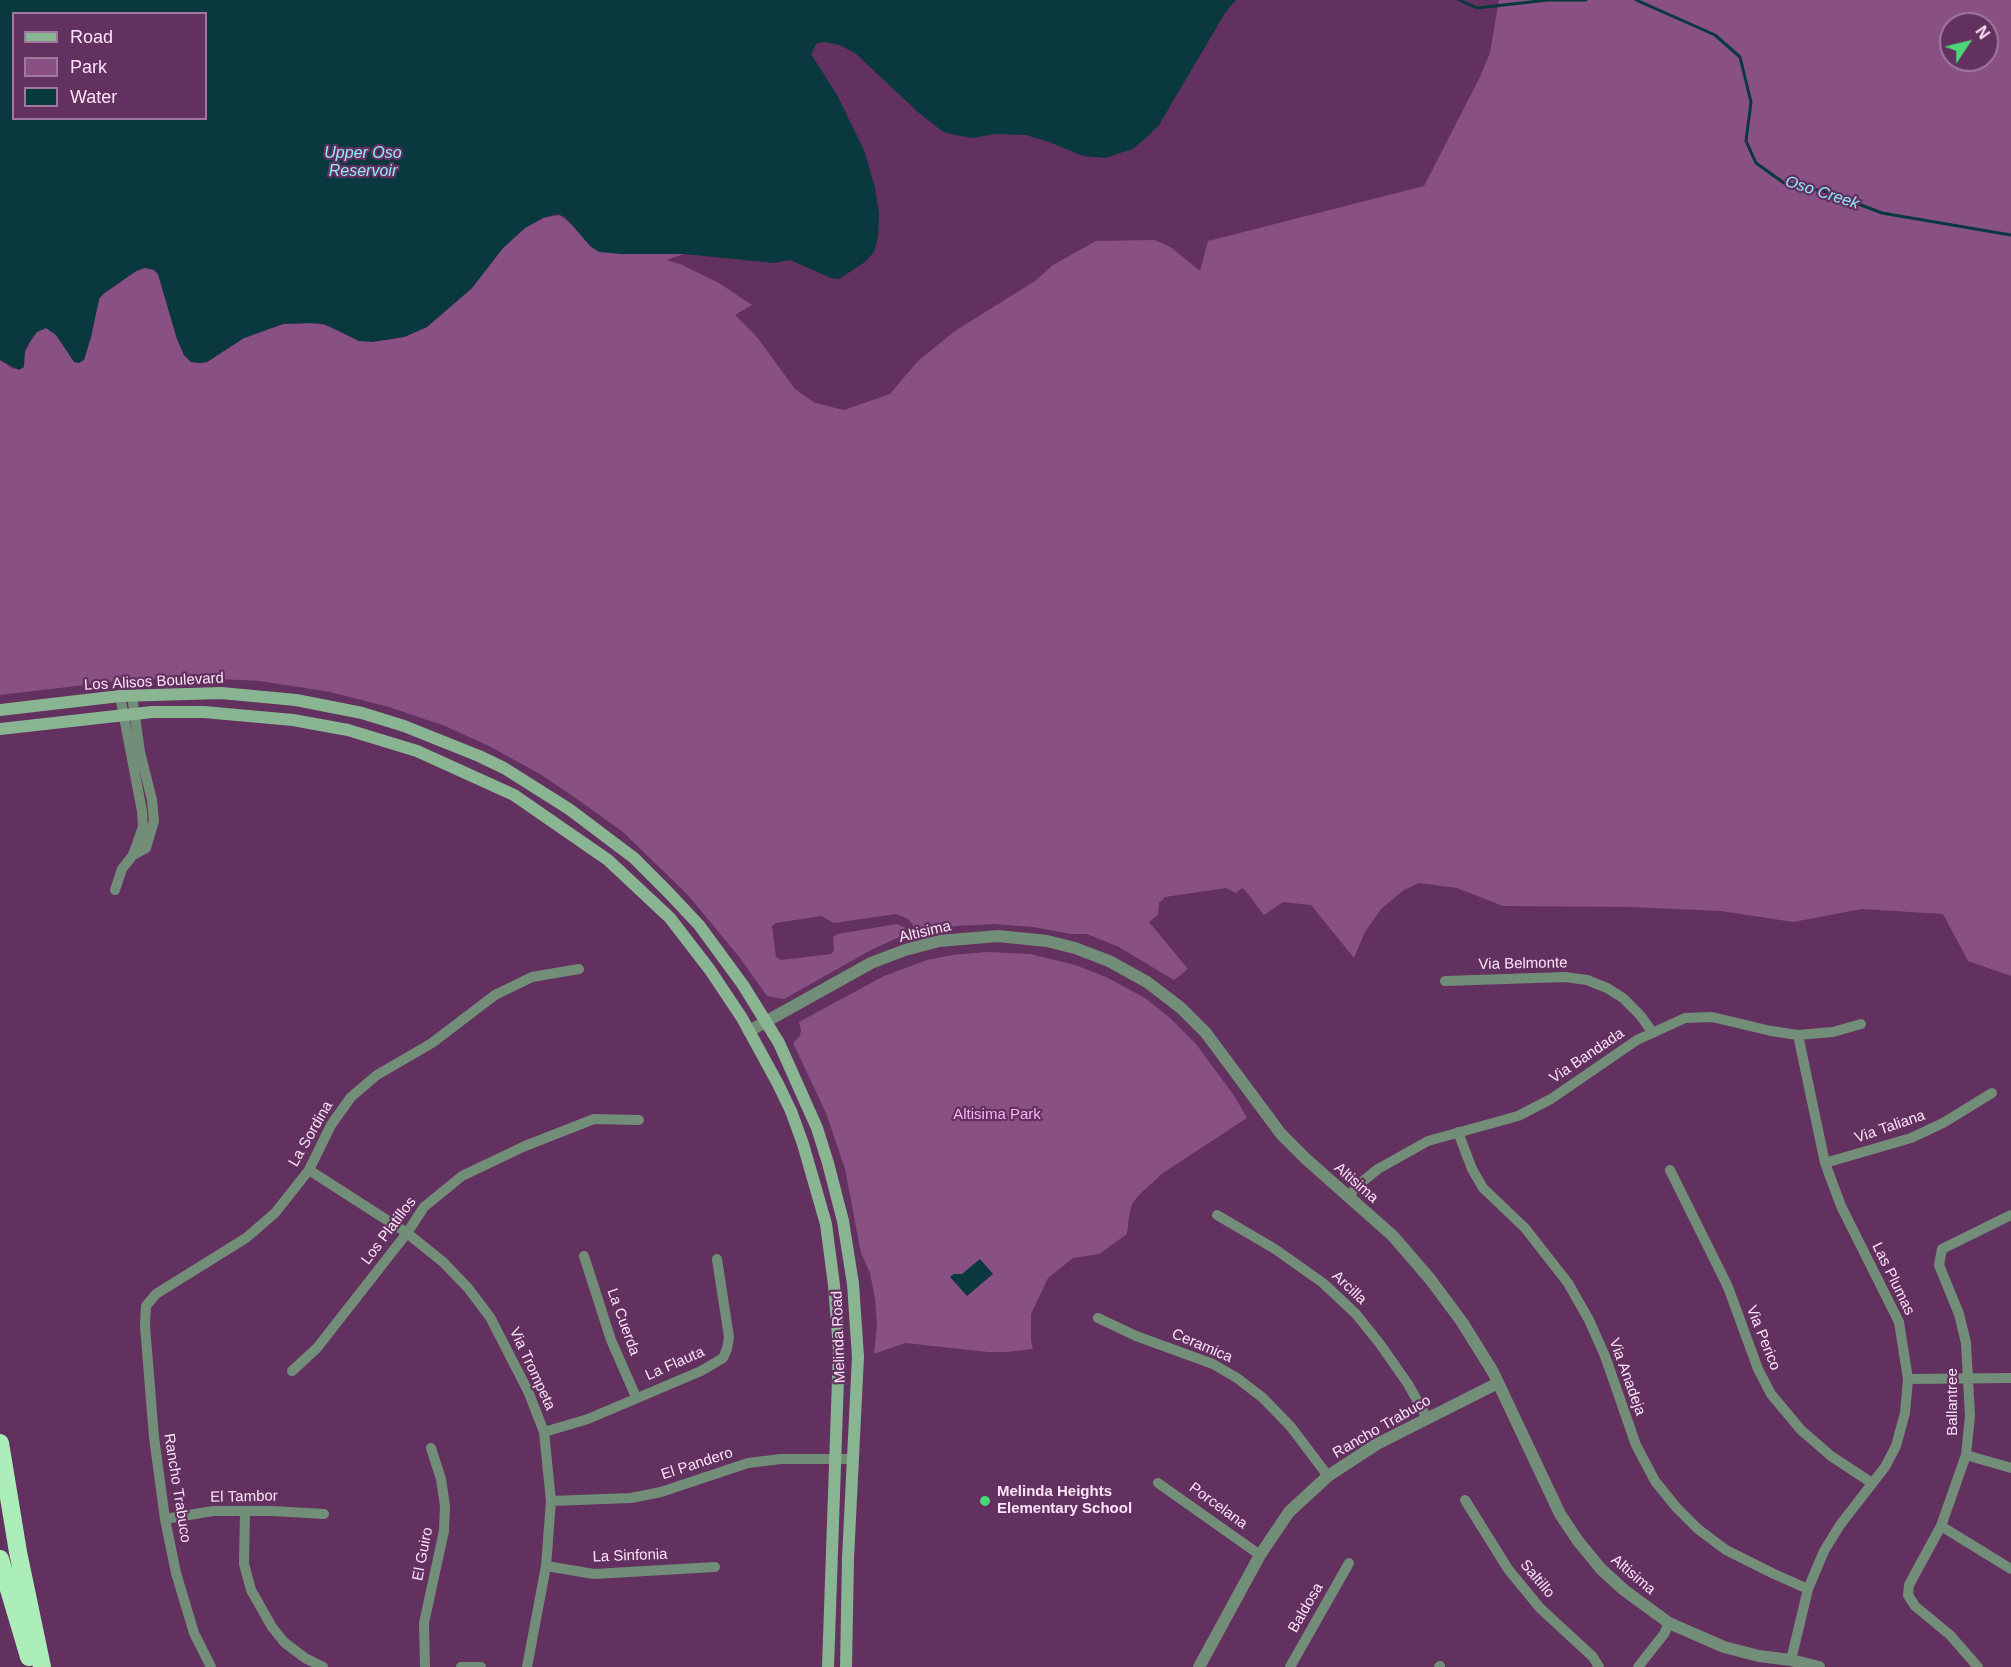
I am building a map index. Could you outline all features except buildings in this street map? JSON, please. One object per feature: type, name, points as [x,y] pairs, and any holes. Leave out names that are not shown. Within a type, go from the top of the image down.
[{"type":"highway","points":[[0,1443],[18,1552],[42,1667]]},
{"type":"highway","points":[[0,1559],[33,1667]]},
{"type":"main road","name":"Los Alisos Boulevard","points":[[0,710],[126,696],[221,693],[307,702],[362,713],[446,742],[504,768],[555,800],[634,858],[699,926],[729,964],[766,1022]]},
{"type":"main road","name":"Los Alisos Boulevard","points":[[0,729],[168,712],[228,713],[293,720],[348,730],[417,751],[514,795],[608,860],[670,918],[710,970],[749,1030]]},
{"type":"main road","name":"Melinda Road","points":[[766,1022],[795,1076],[817,1128],[843,1221],[853,1284],[858,1357],[852,1459],[846,1667]]},
{"type":"main road","name":"Melinda Road","points":[[749,1030],[791,1111],[819,1193],[826,1224],[834,1285],[839,1350],[828,1667]]},
{"type":"street","points":[[115,890],[122,869],[132,855],[143,827],[126,696]]},
{"type":"street","name":"Altisima","points":[[749,1030],[871,963],[905,950],[939,941],[998,936],[1047,941],[1075,948],[1109,961],[1147,982],[1181,1008],[1206,1033],[1281,1134],[1306,1160],[1393,1236],[1430,1279],[1462,1322],[1498,1383],[1560,1514],[1578,1541],[1602,1569],[1624,1590],[1669,1623],[1724,1647],[1819,1667]]},
{"type":"street","name":"La Sordina","points":[[146,1306],[156,1294],[246,1238],[275,1213],[309,1170],[331,1125],[351,1097],[377,1075],[432,1043],[495,995],[532,977],[579,969]]},
{"type":"street","name":"Via Belmonte","points":[[1445,981],[1566,977],[1587,980],[1623,998],[1641,1015],[1653,1033]]},
{"type":"street","name":"Via Bandada","points":[[1349,1196],[1357,1186],[1378,1169],[1428,1141],[1518,1116],[1551,1099],[1637,1041],[1685,1018],[1712,1017],[1798,1035],[1833,1032],[1861,1024]]},
{"type":"street","name":"Las Plumas","points":[[1791,1660],[1808,1589],[1824,1551],[1840,1525],[1885,1467],[1896,1446],[1905,1413],[1908,1379],[1899,1322],[1849,1224],[1824,1163],[1798,1035]]},
{"type":"street","name":"Via Taliana","points":[[1824,1163],[1911,1138],[1943,1124],[1992,1093]]},
{"type":"street","name":"Los Platillos","points":[[292,1371],[317,1348],[407,1233],[424,1207],[462,1176],[561,1131],[594,1119],[639,1120]]},
{"type":"street","name":"Via Anadeja","points":[[1458,1132],[1472,1168],[1483,1188],[1525,1228],[1568,1282],[1605,1356],[1636,1445],[1655,1481],[1698,1529],[1726,1550],[1808,1589]]},
{"type":"street","name":"Via Trompeta","points":[[309,1170],[407,1233],[443,1262],[468,1288],[490,1317],[528,1391],[544,1432],[551,1502],[546,1566],[527,1667]]},
{"type":"street","name":"Via Perico","points":[[1670,1170],[1728,1287],[1758,1369],[1771,1394],[1801,1430],[1832,1456],[1872,1484]]},
{"type":"street","name":"Arcilla","points":[[1217,1215],[1275,1249],[1313,1276],[1356,1314],[1408,1384],[1427,1418]]},
{"type":"street","name":"Ballantree","points":[[1978,1667],[1963,1648],[1915,1606],[1908,1595],[1913,1574],[1941,1526],[1966,1455],[1970,1416],[1966,1343],[1959,1314],[1939,1265],[1942,1249],[2011,1215]]},
{"type":"street","name":"La Cuerda","points":[[584,1256],[611,1340],[636,1397]]},
{"type":"street","name":"La Flauta","points":[[544,1432],[588,1419],[701,1371],[723,1358],[728,1349],[729,1337],[717,1258]]},
{"type":"street","name":"Rancho Trabuco","points":[[146,1306],[145,1326],[153,1437],[165,1519],[176,1573],[194,1632],[211,1667]]},
{"type":"street","name":"Ceramica","points":[[1098,1318],[1136,1336],[1213,1364],[1238,1378],[1263,1398],[1291,1427],[1328,1476]]},
{"type":"street","points":[[1908,1379],[2011,1378]]},
{"type":"street","name":"Rancho Trabuco","points":[[1199,1667],[1260,1555],[1289,1512],[1328,1476],[1377,1444],[1498,1383]]},
{"type":"street","name":"El Guiro","points":[[425,1667],[424,1623],[444,1531],[445,1506],[441,1479],[431,1448]]},
{"type":"street","points":[[1966,1455],[2011,1468]]},
{"type":"street","name":"El Pandero","points":[[551,1502],[631,1498],[661,1492],[728,1469],[781,1458],[852,1459]]},
{"type":"street","name":"Porcelana","points":[[1158,1483],[1260,1555]]},
{"type":"street","name":"Saltillo","points":[[1465,1500],[1508,1569],[1540,1608],[1593,1657],[1599,1667]]},
{"type":"street","points":[[245,1511],[244,1564],[251,1590],[272,1627],[284,1642],[305,1658],[323,1667]]},
{"type":"street","name":"El Tambor","points":[[165,1519],[213,1512],[324,1514]]},
{"type":"street","points":[[1941,1526],[2011,1569]]},
{"type":"street","name":"Baldosa","points":[[1290,1667],[1349,1563]]},
{"type":"street","name":"La Sinfonia","points":[[546,1566],[594,1574],[715,1567]]},
{"type":"street","points":[[1638,1667],[1664,1634],[1669,1623]]},
{"type":"street","points":[[461,1667],[481,1667]]},
{"type":"green space","points":[[1499,0],[2011,0],[2011,976],[1968,961],[1943,914],[1862,909],[1793,922],[1721,911],[1631,907],[1503,906],[1457,888],[1419,883],[1404,890],[1381,909],[1365,932],[1354,958],[1311,905],[1283,902],[1264,915],[1242,888],[1236,893],[1226,888],[1165,897],[1159,903],[1158,915],[1149,922],[1188,969],[1174,980],[1119,947],[1087,934],[994,924],[956,926],[919,933],[908,919],[896,914],[834,923],[821,916],[776,923],[772,926],[776,957],[781,960],[831,954],[834,950],[833,937],[837,934],[897,924],[904,927],[908,933],[871,950],[784,999],[767,996],[740,958],[688,895],[623,832],[540,774],[489,746],[445,726],[389,707],[330,692],[260,681],[201,678],[135,679],[0,695],[0,360],[13,369],[24,367],[24,355],[29,344],[37,332],[46,328],[52,330],[70,353],[84,360],[99,299],[141,268],[150,268],[158,274],[177,339],[184,355],[191,362],[207,362],[244,338],[283,324],[316,323],[332,327],[359,341],[387,340],[404,337],[427,327],[472,288],[503,248],[525,228],[543,218],[560,215],[572,225],[621,254],[684,254],[666,260],[680,264],[719,283],[752,305],[735,315],[757,337],[795,389],[815,403],[844,410],[890,394],[918,361],[955,331],[1035,281],[1053,265],[1096,241],[1155,240],[1172,248],[1200,271],[1208,241],[1424,186],[1490,53]]},
{"type":"green space","name":"Altisima Park","points":[[987,952],[1030,954],[1075,965],[1106,977],[1145,998],[1170,1018],[1196,1044],[1235,1097],[1247,1118],[1163,1173],[1138,1196],[1132,1204],[1127,1234],[1099,1254],[1073,1258],[1048,1278],[1031,1314],[1033,1349],[988,1352],[905,1343],[874,1354],[877,1324],[875,1299],[870,1273],[861,1253],[845,1169],[826,1113],[793,1043],[800,1036],[799,1022],[884,976],[927,960]]},
{"type":"water","name":"Upper Oso Reservoir","points":[[0,0],[1236,0],[1225,13],[1159,125],[1133,149],[1105,158],[1083,156],[1026,135],[995,134],[973,138],[942,131],[919,113],[855,53],[839,45],[817,43],[811,54],[837,95],[864,150],[875,187],[879,213],[878,237],[874,252],[865,262],[839,279],[831,278],[790,260],[774,263],[684,254],[599,252],[590,246],[565,217],[557,214],[543,218],[525,228],[503,248],[472,288],[427,327],[404,337],[372,342],[359,341],[324,324],[283,324],[244,338],[207,362],[191,362],[184,355],[177,339],[158,274],[154,270],[145,268],[136,271],[99,299],[84,360],[79,363],[74,362],[56,335],[46,328],[37,332],[32,338],[25,350],[24,367],[19,370],[0,360]]},
{"type":"water","points":[[980,1259],[993,1274],[967,1296],[950,1277],[954,1274],[962,1274]]},
{"type":"waterway","name":"Oso Creek","points":[[1459,0],[1477,8],[1548,0],[1586,0]]},
{"type":"waterway","name":"Oso Creek","points":[[1636,0],[1715,35],[1740,57],[1751,102],[1746,141],[1756,163],[1784,183],[1827,192],[1882,213],[2011,235]]},
{"type":"place","name":"Melinda Heights Elementary School","points":[[985,1501]]}]
